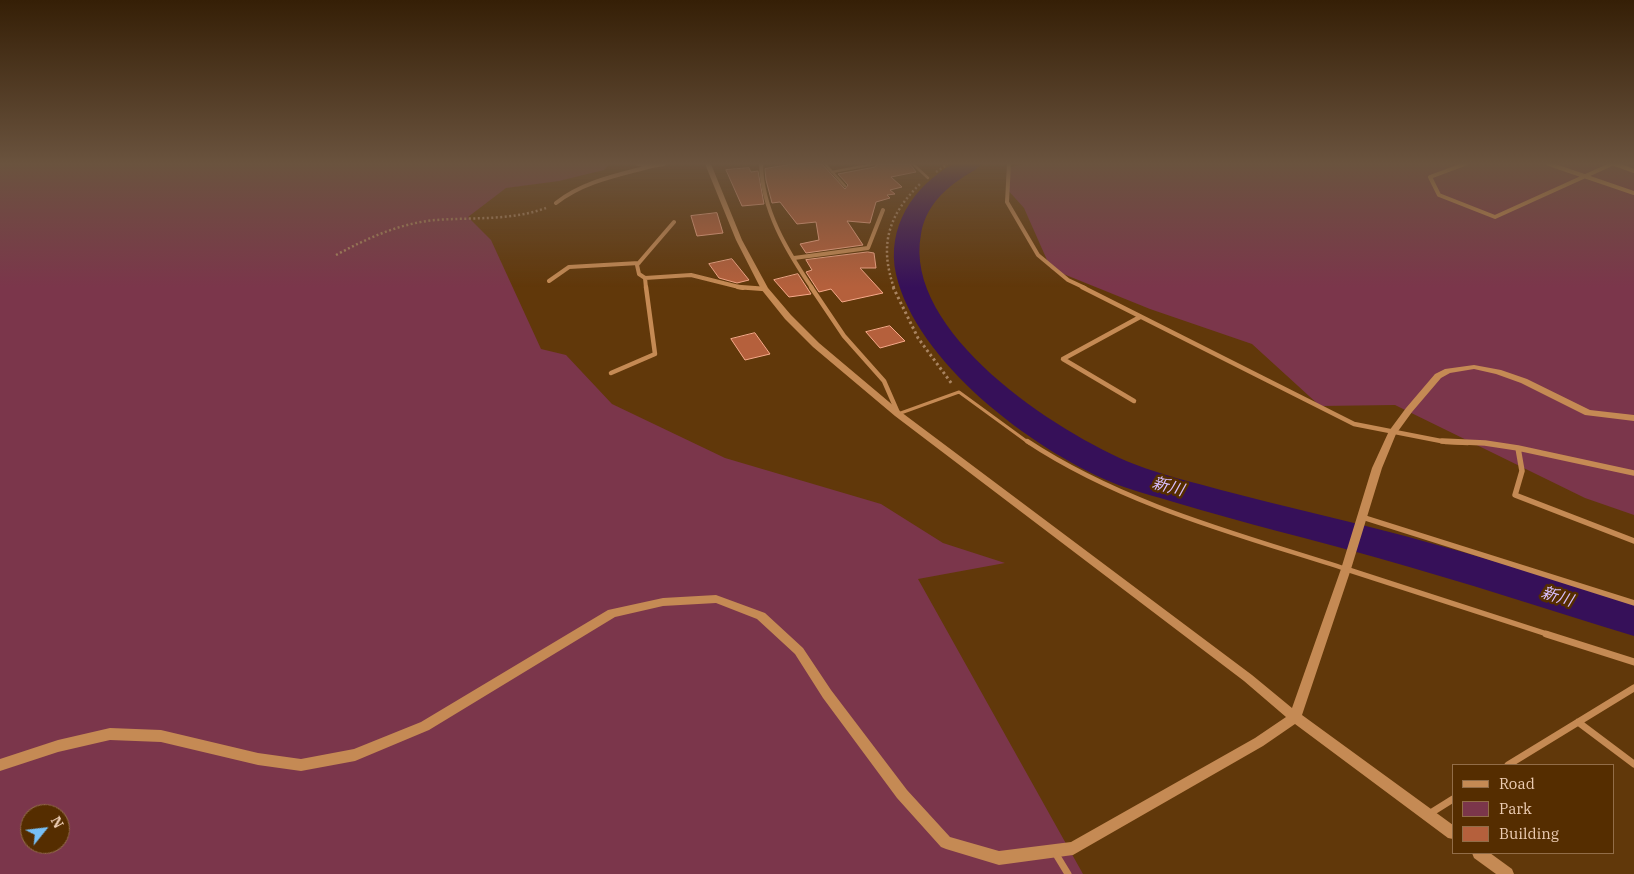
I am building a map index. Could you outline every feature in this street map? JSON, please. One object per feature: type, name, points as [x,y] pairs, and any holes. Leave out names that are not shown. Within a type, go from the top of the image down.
[{"type":"street","points":[[725,205],[739,240],[765,289],[788,317],[816,345],[898,414],[1248,678],[1295,717],[1452,832]]},
{"type":"street","points":[[767,205],[794,258],[845,336],[889,389],[898,414]]},
{"type":"street","points":[[1008,205],[1038,255],[1068,280],[1354,424],[1392,433],[1446,442],[1485,442],[1634,473]]},
{"type":"street","points":[[1464,205],[1495,217],[1523,205]]},
{"type":"street","points":[[794,258],[868,248],[883,210]]},
{"type":"street","points":[[674,222],[637,265],[639,274],[645,278],[691,275],[745,289],[765,289]]},
{"type":"street","points":[[549,280],[569,267],[639,263]]},
{"type":"street","points":[[611,373],[655,354],[645,278]]},
{"type":"street","points":[[1134,401],[1062,359],[1140,317]]},
{"type":"street","points":[[0,765],[58,746],[110,734],[162,736],[258,760],[301,765],[355,755],[425,726],[612,613],[663,602],[716,599],[761,616],[799,651],[827,694],[902,794],[946,842],[999,858],[1073,848],[1259,742],[1295,717],[1377,468],[1392,433],[1438,376],[1448,371],[1474,367],[1498,372],[1524,381],[1588,413],[1634,418]]},
{"type":"street","points":[[1518,448],[1522,472],[1515,495],[1634,541]]},
{"type":"street","points":[[1362,518],[1634,603]]},
{"type":"street","points":[[1346,566],[1634,662]]},
{"type":"street","points":[[1510,764],[1634,688]]},
{"type":"street","points":[[1578,722],[1634,764]]},
{"type":"street","points":[[1428,814],[1452,800]]},
{"type":"street","points":[[1054,851],[1068,874]]},
{"type":"street","points":[[1480,854],[1507,874]]},
{"type":"lane","points":[[898,414],[960,392],[1027,442],[1104,484],[1156,507],[1346,566]]},
{"type":"path","points":[[336,255],[378,233],[405,226],[436,220],[497,220],[536,212],[552,205]]},
{"type":"path","points":[[902,205],[890,227],[886,247],[890,276],[915,331],[934,364],[960,392]]},
{"type":"green space","points":[[0,205],[484,205],[468,217],[491,240],[541,349],[566,355],[612,404],[725,458],[881,504],[943,543],[1005,563],[918,579],[1083,874],[0,874]]},
{"type":"green space","points":[[1021,205],[1634,205],[1634,515],[1585,498],[1395,405],[1320,406],[1252,344],[1150,309],[1051,269]]},
{"type":"building","points":[[782,205],[875,205],[870,223],[847,221],[863,245],[806,253],[800,244],[819,240],[816,222],[797,224]]},
{"type":"building","points":[[717,213],[723,233],[697,236],[691,216]]},
{"type":"building","points":[[868,252],[874,253],[876,268],[860,268],[883,293],[842,302],[831,289],[819,292],[806,272],[812,270],[806,260]]},
{"type":"building","points":[[732,259],[749,280],[737,283],[719,278],[709,264]]},
{"type":"building","points":[[798,274],[811,294],[789,297],[774,280]]},
{"type":"building","points":[[890,326],[905,341],[880,348],[866,332]]},
{"type":"building","points":[[755,333],[770,354],[745,360],[731,339]]},
{"type":"waterway","name":"新川","points":[[921,205],[913,219],[908,234],[906,250],[908,268],[918,301],[936,332],[959,360],[984,384],[1012,407],[1073,447],[1105,465],[1141,480],[1228,505],[1409,552],[1634,619]]}]
